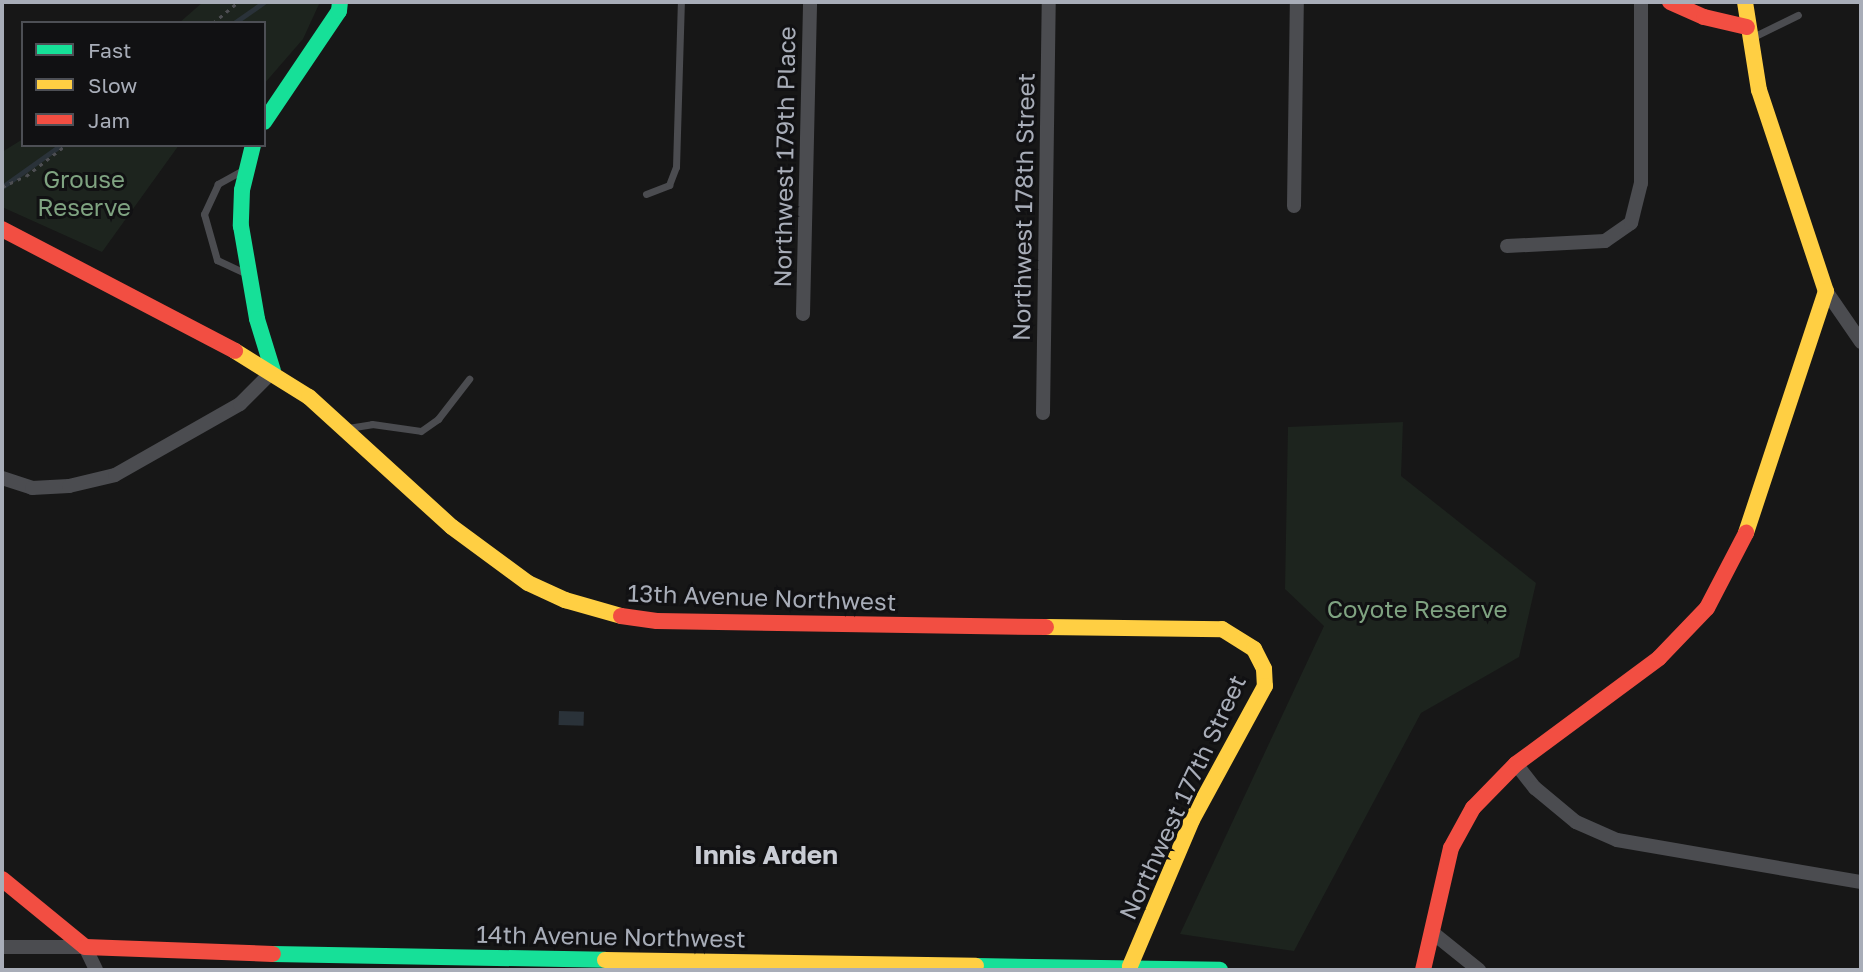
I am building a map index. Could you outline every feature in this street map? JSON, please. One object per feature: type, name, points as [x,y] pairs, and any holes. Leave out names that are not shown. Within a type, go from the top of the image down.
[{"type":"street","points":[[266,119],[340,11],[340,2]]},
{"type":"street","name":"Northwest 179th Place","points":[[803,314],[810,2]]},
{"type":"street","name":"Northwest 178th Street","points":[[1043,413],[1049,2]]},
{"type":"street","points":[[1294,206],[1297,2]]},
{"type":"street","points":[[1507,246],[1605,241],[1631,223],[1641,183],[1641,2]]},
{"type":"street","points":[[1670,2],[1748,33]]},
{"type":"street","points":[[1745,2],[1748,33],[1778,154],[1826,291],[1861,342]]},
{"type":"street","points":[[2,478],[32,488],[69,486],[115,475],[240,404],[273,372],[248,274],[241,226],[247,168],[252,147]]},
{"type":"street","name":"13th Avenue Northwest","points":[[2,229],[273,372],[344,429],[495,560],[553,595],[609,614],[657,621],[1222,629],[1254,649]]},
{"type":"street","points":[[1423,970],[1451,848],[1474,808],[1516,764],[1659,658],[1707,608],[1744,540],[1826,291]]},
{"type":"street","name":"Northwest 177th Street","points":[[1130,966],[1192,820],[1265,686],[1264,669],[1254,649]]},
{"type":"street","points":[[1516,764],[1535,788],[1576,822],[1617,840],[1861,882]]},
{"type":"street","points":[[2,879],[85,947],[96,970]]},
{"type":"street","points":[[1433,933],[1479,970]]},
{"type":"street","name":"14th Avenue Northwest","points":[[2,947],[85,947],[135,952],[1130,966],[1220,970]]},
{"type":"lane","points":[[646,194],[669,185],[676,167],[681,2]]},
{"type":"lane","points":[[1748,33],[1798,15]]},
{"type":"lane","points":[[247,168],[218,184],[204,214],[217,260],[248,274]]},
{"type":"lane","points":[[344,429],[372,424],[421,431],[438,419],[469,379]]},
{"type":"path","points":[[215,21],[238,2]]},
{"type":"path","points":[[2,187],[26,176],[63,147]]},
{"type":"green space","points":[[203,2],[320,2],[303,39],[266,82],[266,21],[181,21]]},
{"type":"green space","name":"Grouse Reserve","points":[[21,140],[21,147],[178,147],[102,252],[2,207],[2,152]]},
{"type":"green space","name":"Coyote Reserve","points":[[1403,422],[1401,476],[1536,583],[1519,657],[1421,713],[1294,951],[1180,934],[1324,626],[1285,589],[1288,427]]},
{"type":"shaded area","points":[[559,711],[584,712],[583,726],[559,725]]},
{"type":"waterway","points":[[237,21],[264,2]]},
{"type":"waterway","points":[[2,187],[58,147]]},
{"type":"traffic: fast","points":[[266,119],[339,11],[340,2]]},
{"type":"traffic: fast","points":[[253,147],[242,190],[241,226],[257,319],[273,371]]},
{"type":"traffic: fast","points":[[273,954],[605,960]]},
{"type":"traffic: fast","points":[[976,966],[1220,970]]},
{"type":"traffic: slow","points":[[1745,2],[1759,90],[1826,291],[1746,533]]},
{"type":"traffic: slow","points":[[235,351],[309,397],[452,527],[528,583],[565,600],[621,616]]},
{"type":"traffic: slow","points":[[1046,627],[1222,629],[1254,649],[1264,669],[1265,686],[1192,820],[1130,966]]},
{"type":"traffic: slow","points":[[605,960],[976,966]]},
{"type":"traffic: jam","points":[[1670,2],[1704,17],[1747,27]]},
{"type":"traffic: jam","points":[[2,229],[235,351]]},
{"type":"traffic: jam","points":[[1423,970],[1451,848],[1473,808],[1516,764],[1659,658],[1707,608],[1746,533]]},
{"type":"traffic: jam","points":[[621,616],[657,621],[1046,627]]},
{"type":"traffic: jam","points":[[2,879],[85,947],[273,954]]},
{"type":"district","name":"Innis Arden","points":[[766,855]]}]
